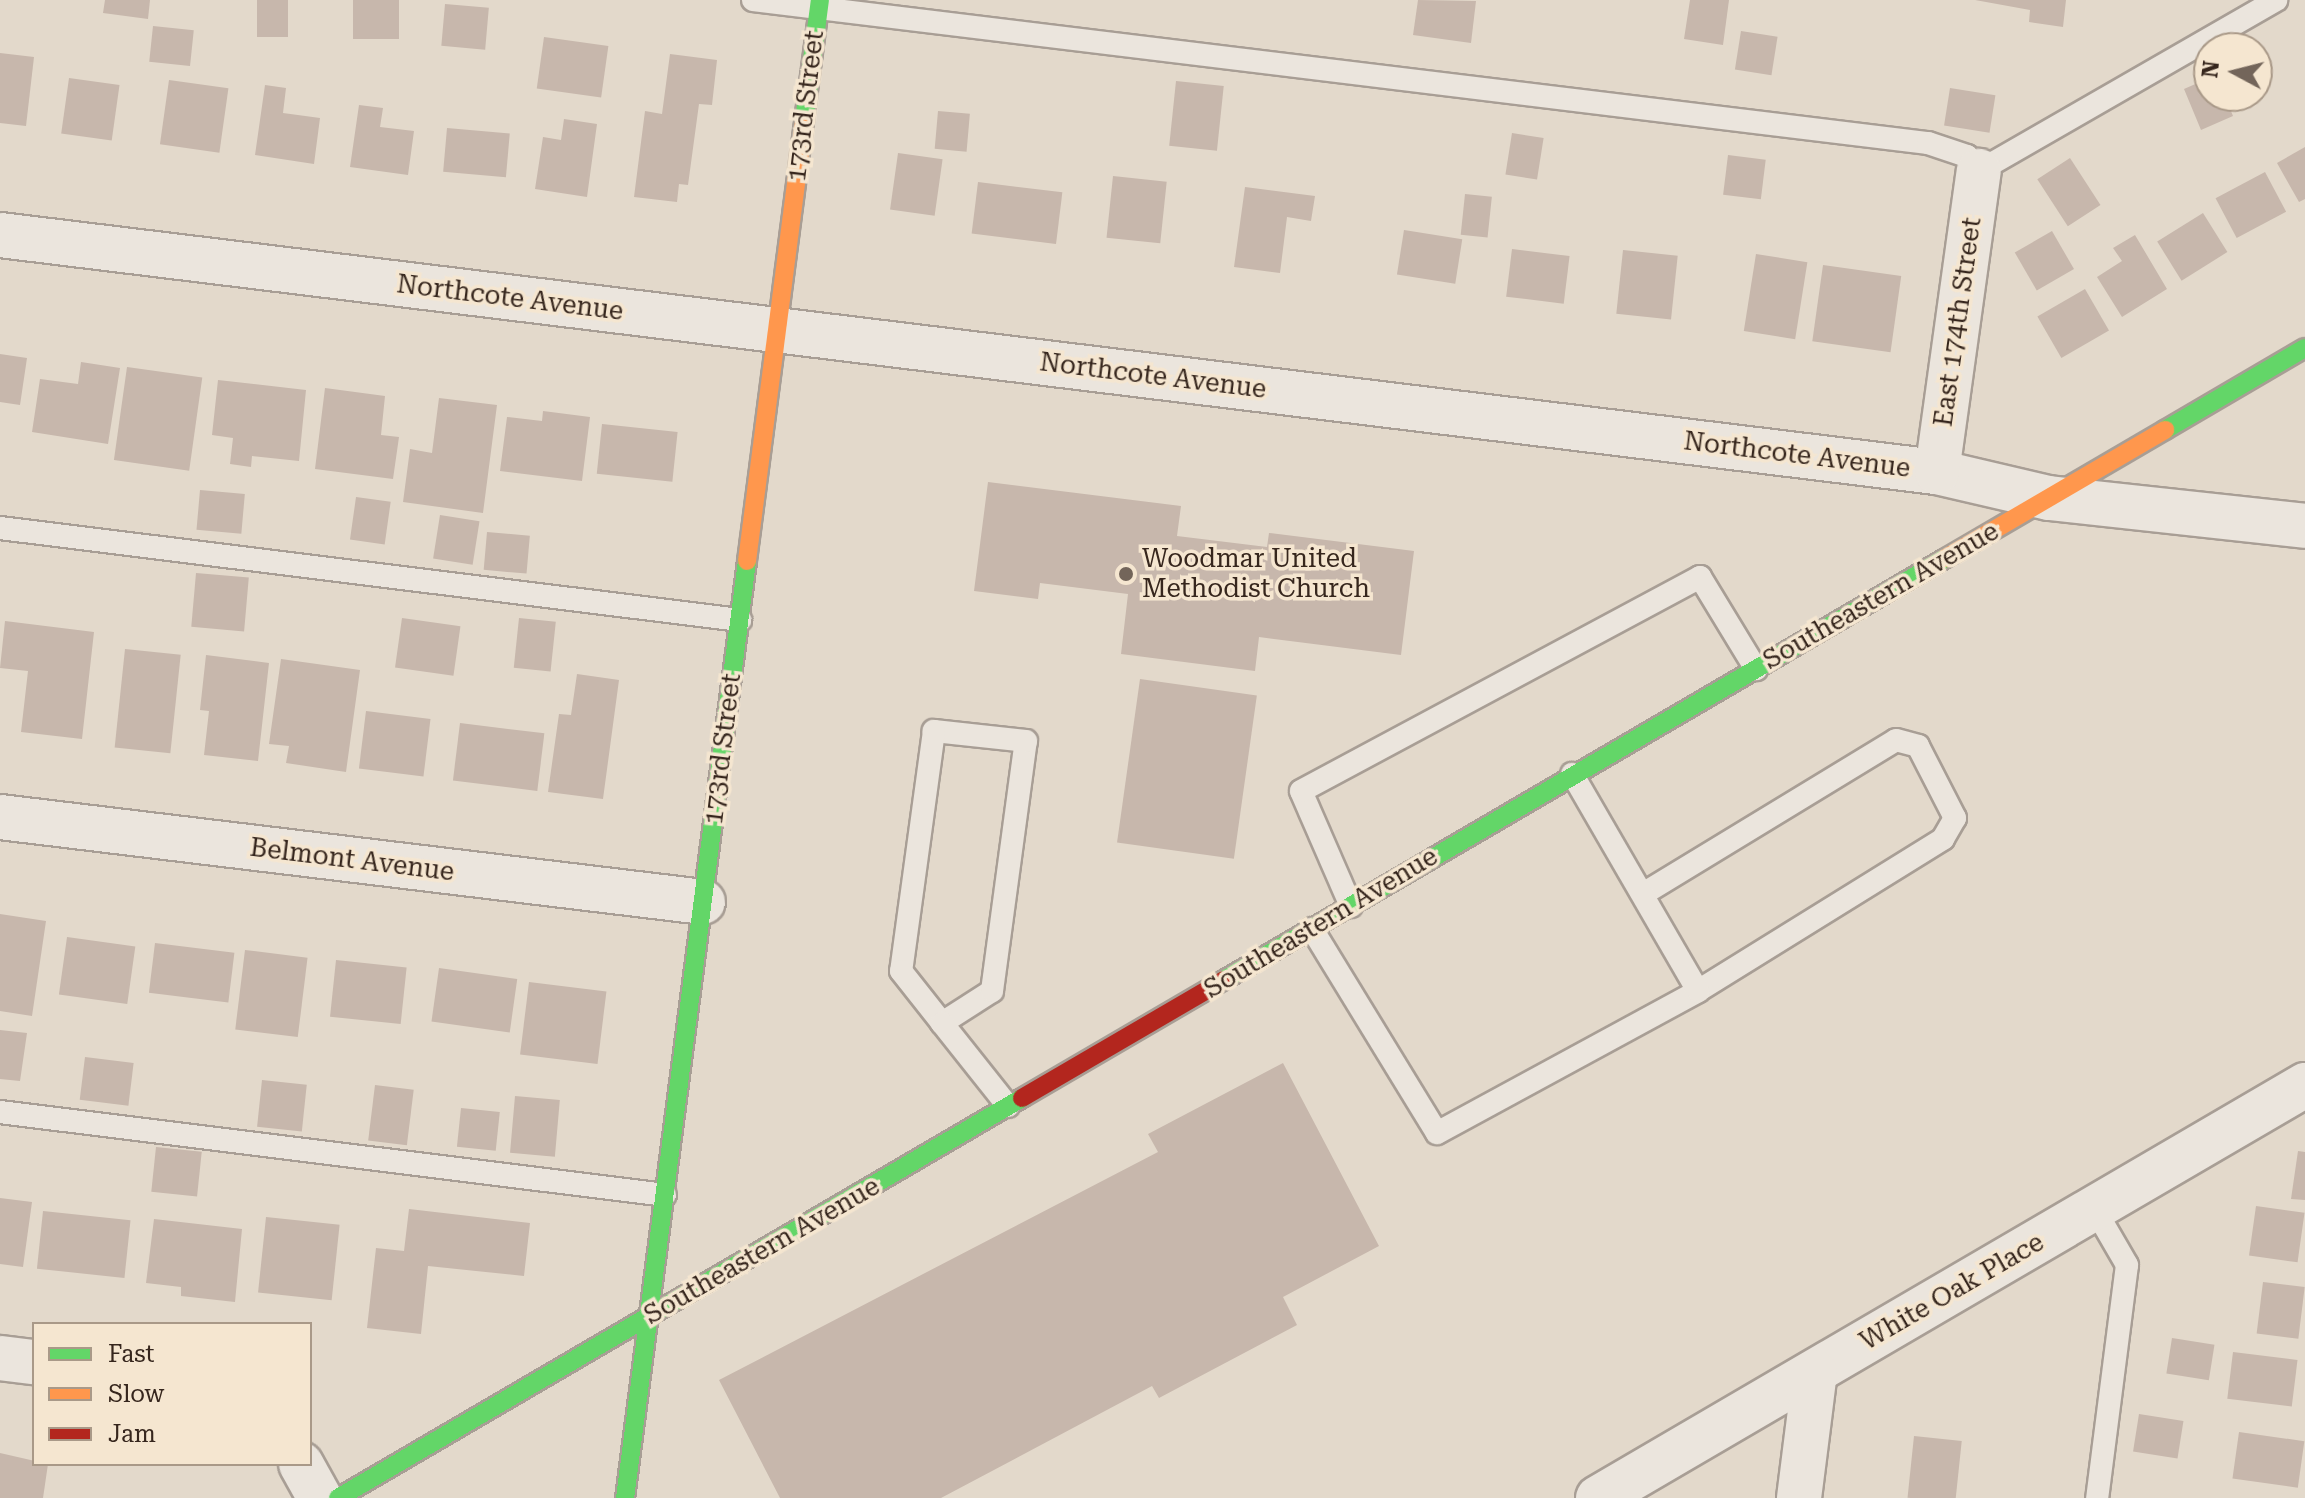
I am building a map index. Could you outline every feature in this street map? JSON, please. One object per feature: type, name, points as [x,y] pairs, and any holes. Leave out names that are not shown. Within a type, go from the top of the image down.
[{"type":"street","name":"173rd Street","points":[[625,1498],[819,4]]},
{"type":"street","name":"East 174th Street","points":[[1937,472],[1979,171]]},
{"type":"street","name":"Northcote Avenue","points":[[0,235],[1937,472],[2049,498],[2305,526]]},
{"type":"street","name":"Southeastern Avenue","points":[[338,1498],[2305,348]]},
{"type":"street","name":"Belmont Avenue","points":[[0,817],[703,902]]},
{"type":"street","name":"White Oak Place","points":[[1598,1498],[2305,1085]]},
{"type":"street","points":[[0,1358],[32,1362]]},
{"type":"street","points":[[1799,1498],[1815,1372]]},
{"type":"street","points":[[302,1466],[320,1498]]},
{"type":"lane","points":[[753,0],[819,4],[1928,143],[1967,156],[1979,171],[2276,0]]},
{"type":"lane","points":[[0,528],[740,620]]},
{"type":"lane","points":[[1351,906],[1301,791],[1700,577],[1756,669]]},
{"type":"lane","points":[[942,1023],[992,991],[1026,741],[934,731],[901,971],[942,1023],[1008,1106]]},
{"type":"lane","points":[[1312,929],[1437,1133],[1698,991],[1943,839],[1955,818],[1918,746],[1896,740],[1643,894]]},
{"type":"lane","points":[[1572,774],[1698,991]]},
{"type":"lane","points":[[0,1112],[665,1195]]},
{"type":"lane","points":[[2094,1208],[2127,1265],[2097,1498]]},
{"type":"building","points":[[105,0],[150,0],[148,19],[103,13]]},
{"type":"building","points":[[257,0],[288,0],[288,37],[257,37]]},
{"type":"building","points":[[353,0],[399,0],[399,39],[353,39]]},
{"type":"building","points":[[1418,0],[1476,1],[1471,43],[1413,35]]},
{"type":"building","points":[[1690,0],[1729,0],[1723,45],[1684,39]]},
{"type":"building","points":[[1975,0],[2066,0],[2063,27],[2029,22],[2030,10]]},
{"type":"building","points":[[445,4],[489,8],[485,50],[441,46]]},
{"type":"building","points":[[153,26],[194,30],[190,66],[149,62]]},
{"type":"building","points":[[1741,31],[1778,37],[1771,75],[1735,70]]},
{"type":"building","points":[[544,37],[608,46],[601,98],[537,88]]},
{"type":"building","points":[[0,53],[34,57],[26,126],[0,123]]},
{"type":"building","points":[[670,54],[717,60],[712,105],[699,104],[688,185],[679,184],[677,202],[634,197],[645,111],[662,114]]},
{"type":"building","points":[[69,78],[120,85],[112,141],[61,133]]},
{"type":"building","points":[[169,80],[228,88],[219,153],[160,144]]},
{"type":"building","points":[[1176,81],[1224,86],[1217,151],[1169,146]]},
{"type":"building","points":[[265,85],[286,88],[283,113],[320,118],[314,164],[255,155]]},
{"type":"building","points":[[2193,85],[2193,111],[2184,89]]},
{"type":"building","points":[[1950,88],[1995,95],[1989,133],[1944,126]]},
{"type":"building","points":[[359,105],[383,108],[380,127],[414,131],[408,175],[350,167]]},
{"type":"building","points":[[938,111],[970,114],[967,152],[935,149]]},
{"type":"building","points":[[2194,112],[2231,112],[2233,116],[2201,130]]},
{"type":"building","points":[[564,119],[597,124],[587,197],[535,189],[543,137],[561,140]]},
{"type":"building","points":[[447,128],[510,133],[506,177],[443,172]]},
{"type":"building","points":[[1512,133],[1544,138],[1537,179],[1505,174]]},
{"type":"building","points":[[2305,147],[2305,199],[2299,202],[2277,163]]},
{"type":"building","points":[[898,153],[943,159],[935,216],[890,209]]},
{"type":"building","points":[[1728,155],[1766,160],[1761,199],[1723,195]]},
{"type":"building","points":[[2070,158],[2100,205],[2068,226],[2037,179]]},
{"type":"building","points":[[2265,172],[2286,212],[2237,238],[2216,198]]},
{"type":"building","points":[[1113,176],[1167,182],[1160,243],[1107,238]]},
{"type":"building","points":[[978,182],[1062,192],[1056,244],[972,234]]},
{"type":"building","points":[[1245,187],[1315,196],[1311,221],[1287,217],[1280,273],[1234,267]]},
{"type":"building","points":[[1465,194],[1492,197],[1488,238],[1461,235]]},
{"type":"building","points":[[2203,213],[2227,252],[2182,281],[2157,242]]},
{"type":"building","points":[[1404,230],[1462,239],[1455,284],[1397,274]]},
{"type":"building","points":[[2052,231],[2074,269],[2037,291],[2015,252]]},
{"type":"building","points":[[2135,235],[2167,289],[2122,317],[2097,277],[2122,261],[2113,248]]},
{"type":"building","points":[[1512,249],[1570,256],[1564,304],[1506,297]]},
{"type":"building","points":[[1623,250],[1678,256],[1671,319],[1616,314]]},
{"type":"building","points":[[1756,254],[1807,262],[1795,339],[1744,331]]},
{"type":"building","points":[[1823,265],[1901,276],[1891,352],[1812,341]]},
{"type":"building","points":[[2085,289],[2109,331],[2061,358],[2037,316]]},
{"type":"building","points":[[0,354],[27,358],[20,405],[0,402]]},
{"type":"building","points":[[81,362],[120,368],[108,444],[32,432],[40,379],[78,384]]},
{"type":"building","points":[[127,367],[202,378],[189,471],[114,460]]},
{"type":"building","points":[[218,380],[306,390],[299,461],[252,456],[251,467],[230,464],[233,438],[212,435]]},
{"type":"building","points":[[325,388],[385,396],[381,435],[399,437],[393,479],[315,469]]},
{"type":"building","points":[[439,398],[497,405],[483,513],[403,502],[410,449],[432,453]]},
{"type":"building","points":[[543,411],[590,417],[582,481],[500,471],[507,417],[542,421]]},
{"type":"building","points":[[602,424],[678,432],[672,482],[597,474]]},
{"type":"building","points":[[988,482],[1181,506],[1177,536],[1267,547],[1269,533],[1414,551],[1401,655],[1259,637],[1255,671],[1121,654],[1128,594],[1040,583],[1038,599],[974,591]]},
{"type":"building","points":[[200,490],[245,494],[241,534],[197,530]]},
{"type":"building","points":[[356,497],[391,502],[385,544],[350,540]]},
{"type":"building","points":[[440,515],[480,521],[473,565],[433,558]]},
{"type":"building","points":[[487,532],[530,536],[527,574],[484,570]]},
{"type":"building","points":[[196,573],[249,578],[244,631],[191,627]]},
{"type":"building","points":[[402,618],[460,626],[453,676],[395,668]]},
{"type":"building","points":[[519,618],[556,622],[551,672],[514,668]]},
{"type":"building","points":[[5,621],[94,632],[82,739],[21,732],[28,671],[0,668]]},
{"type":"building","points":[[125,649],[181,655],[170,753],[115,747]]},
{"type":"building","points":[[206,655],[269,663],[258,761],[204,755],[209,711],[200,710]]},
{"type":"building","points":[[281,659],[360,670],[346,772],[286,763],[289,746],[269,744]]},
{"type":"building","points":[[577,674],[619,680],[603,799],[548,792],[559,714],[571,715]]},
{"type":"building","points":[[1140,679],[1257,695],[1234,859],[1117,842]]},
{"type":"building","points":[[366,711],[431,719],[423,776],[359,769]]},
{"type":"building","points":[[460,723],[544,733],[537,791],[453,781]]},
{"type":"building","points":[[0,914],[46,921],[32,1016],[0,1011]]},
{"type":"building","points":[[67,937],[135,947],[127,1004],[59,994]]},
{"type":"building","points":[[155,943],[234,953],[228,1002],[149,993]]},
{"type":"building","points":[[245,950],[308,958],[298,1037],[235,1029]]},
{"type":"building","points":[[336,960],[407,967],[401,1024],[330,1017]]},
{"type":"building","points":[[439,968],[517,979],[510,1032],[431,1021]]},
{"type":"building","points":[[529,982],[606,992],[598,1064],[520,1054]]},
{"type":"building","points":[[0,1030],[27,1033],[20,1081],[0,1079]]},
{"type":"building","points":[[85,1057],[134,1063],[128,1106],[80,1100]]},
{"type":"building","points":[[1283,1063],[1379,1246],[1283,1297],[1297,1325],[1159,1398],[1152,1386],[941,1498],[780,1498],[719,1380],[1158,1152],[1148,1134]]},
{"type":"building","points":[[262,1080],[307,1085],[302,1131],[257,1127]]},
{"type":"building","points":[[375,1085],[414,1090],[407,1145],[368,1141]]},
{"type":"building","points":[[515,1096],[560,1100],[555,1157],[510,1153]]},
{"type":"building","points":[[461,1108],[500,1112],[496,1151],[457,1147]]},
{"type":"building","points":[[156,1147],[202,1152],[197,1197],[151,1192]]},
{"type":"building","points":[[2298,1151],[2305,1152],[2305,1200],[2291,1199]]},
{"type":"building","points":[[0,1198],[32,1202],[23,1267],[0,1264]]},
{"type":"building","points":[[2256,1206],[2305,1213],[2298,1262],[2249,1256]]},
{"type":"building","points":[[409,1209],[530,1223],[524,1276],[428,1266],[421,1334],[367,1328],[376,1248],[404,1251]]},
{"type":"building","points":[[43,1211],[131,1220],[124,1278],[37,1269]]},
{"type":"building","points":[[266,1217],[340,1225],[332,1300],[258,1293]]},
{"type":"building","points":[[154,1219],[242,1229],[235,1302],[181,1296],[181,1287],[146,1283]]},
{"type":"building","points":[[2263,1282],[2305,1287],[2298,1339],[2257,1334]]},
{"type":"building","points":[[2172,1338],[2214,1345],[2209,1380],[2166,1374]]},
{"type":"building","points":[[2233,1352],[2298,1360],[2292,1407],[2227,1399]]},
{"type":"building","points":[[2139,1414],[2183,1421],[2178,1459],[2133,1452]]},
{"type":"building","points":[[2239,1432],[2304,1441],[2298,1488],[2232,1479]]},
{"type":"building","points":[[1914,1436],[1962,1441],[1956,1498],[1908,1498]]},
{"type":"building","points":[[0,1453],[32,1460],[32,1466],[48,1466],[43,1498],[0,1498]]},
{"type":"traffic: fast","points":[[804,121],[820,0]]},
{"type":"traffic: fast","points":[[2165,430],[2305,348]]},
{"type":"traffic: fast","points":[[1224,980],[1946,558]]},
{"type":"traffic: fast","points":[[625,1498],[747,561]]},
{"type":"traffic: fast","points":[[338,1498],[1022,1098]]},
{"type":"traffic: slow","points":[[747,561],[804,121]]},
{"type":"traffic: slow","points":[[1946,558],[2165,430]]},
{"type":"traffic: jam","points":[[1022,1098],[1224,980]]},
{"type":"place","name":"Woodmar United Methodist Church","points":[[1126,574]]}]
